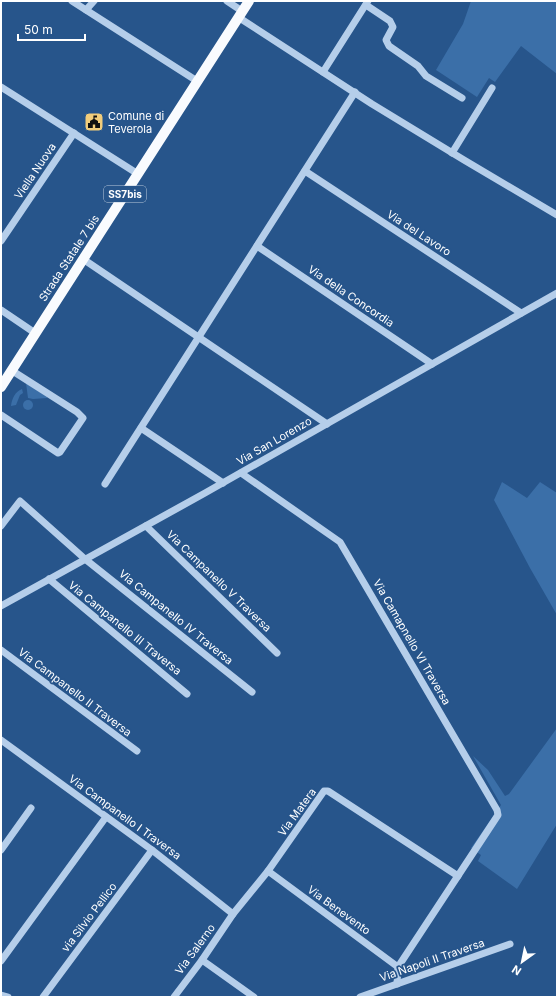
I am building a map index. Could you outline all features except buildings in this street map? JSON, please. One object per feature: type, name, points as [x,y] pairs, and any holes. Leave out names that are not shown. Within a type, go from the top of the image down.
[{"type":"main road","name":"Strada Statale 7 bis","points":[[1,387],[248,1]]},
{"type":"street","points":[[72,1],[197,81]]},
{"type":"street","points":[[86,10],[94,1]]},
{"type":"street","points":[[226,1],[240,14],[323,72],[452,153],[557,216]]},
{"type":"street","points":[[323,72],[367,3],[390,21],[393,27],[386,40],[389,46],[418,66],[426,76],[462,98]]},
{"type":"street","points":[[1,87],[138,174]]},
{"type":"street","points":[[452,153],[492,88]]},
{"type":"street","points":[[105,484],[355,92]]},
{"type":"street","name":"Viella Nuova","points":[[1,241],[74,134]]},
{"type":"street","name":"Via del Lavoro","points":[[305,171],[521,314]]},
{"type":"street","name":"Via della Concordia","points":[[257,246],[432,364]]},
{"type":"street","points":[[83,259],[327,424]]},
{"type":"street","name":"Via San Lorenzo","points":[[1,606],[223,483],[557,293]]},
{"type":"street","points":[[1,310],[35,333]]},
{"type":"street","points":[[1,415],[58,453],[65,446],[83,418],[77,412],[11,370]]},
{"type":"street","points":[[141,428],[223,483]]},
{"type":"street","name":"Via Camapnello VI Traversa","points":[[241,472],[340,542],[498,810],[498,816],[398,966]]},
{"type":"street","name":"Via Campanello IV Traversa","points":[[1,526],[20,501],[86,559],[252,692]]},
{"type":"street","name":"Via Campanello V Traversa","points":[[146,526],[278,653]]},
{"type":"street","name":"Via Campanello III Traversa","points":[[49,579],[187,694]]},
{"type":"street","name":"Via Campanello II Traversa","points":[[1,650],[137,751]]},
{"type":"street","name":"Via Campanello I Traversa","points":[[1,740],[152,850],[233,914]]},
{"type":"street","name":"Via Matera","points":[[233,914],[268,871],[324,791],[328,791],[458,876]]},
{"type":"street","points":[[1,850],[31,808]]},
{"type":"street","points":[[1,961],[106,817]]},
{"type":"street","name":"via Silvio Pellico","points":[[43,997],[152,850]]},
{"type":"street","name":"Via Benevento","points":[[268,871],[398,966]]},
{"type":"street","name":"Via Salerno","points":[[174,997],[202,960],[233,914]]},
{"type":"street","name":"Via Napoli II Traversa","points":[[360,997],[510,944]]},
{"type":"street","points":[[202,960],[254,997]]},
{"type":"street","points":[[397,984],[398,966]]},
{"type":"street","points":[[1,995],[8,997]]},
{"type":"shaded area","points":[[471,1],[557,1],[557,74],[521,46],[495,82],[489,78],[477,97],[436,70],[463,24]]},
{"type":"shaded area","points":[[26,383],[47,397],[47,398],[28,398]]},
{"type":"shaded area","points":[[22,389],[23,393],[20,395],[16,405],[11,406],[14,396]]},
{"type":"shaded area","points":[[28,400],[33,405],[28,410],[23,405]]},
{"type":"shaded area","points":[[502,482],[527,498],[540,482],[557,493],[557,615],[494,500]]},
{"type":"shaded area","points":[[557,728],[557,824],[517,889],[478,861],[481,855],[471,848],[501,805],[473,756],[488,770],[505,796],[509,794]]},
{"type":"place","name":"Comune di Teverola","points":[[94,122]]}]
